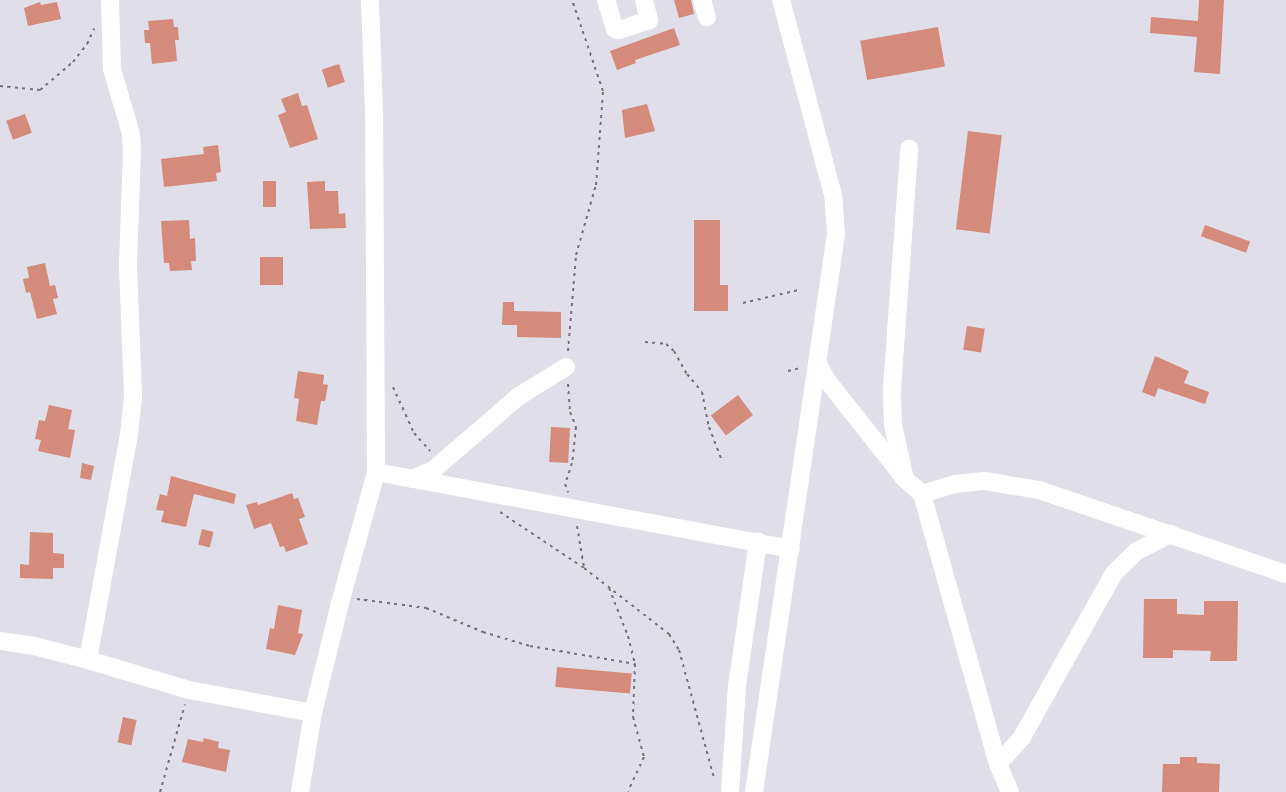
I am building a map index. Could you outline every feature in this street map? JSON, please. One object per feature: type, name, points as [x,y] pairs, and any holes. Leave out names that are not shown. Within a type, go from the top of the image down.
[{"type":"street","points":[[300,792],[312,713],[376,472],[374,102],[370,0]]},
{"type":"street","points":[[606,0],[615,29],[619,30],[648,20],[644,0]]},
{"type":"street","points":[[754,792],[836,234],[836,214],[781,0]]},
{"type":"street","points":[[88,660],[129,435],[133,396],[128,265],[132,149],[131,134],[112,69],[110,8]]},
{"type":"street","points":[[905,480],[893,425],[892,389],[909,149]]},
{"type":"street","points":[[818,364],[825,379],[905,480],[922,494],[999,764],[1010,792]]},
{"type":"street","points":[[411,479],[441,464],[519,396],[566,367]]},
{"type":"street","points":[[376,472],[791,549]]},
{"type":"street","points":[[922,494],[955,484],[985,481],[1039,490],[1286,574]]},
{"type":"street","points":[[999,764],[1022,736],[1114,573],[1137,551],[1171,534]]},
{"type":"street","points":[[722,787],[758,542]]},
{"type":"street","points":[[0,641],[34,646],[189,690],[312,713]]},
{"type":"path","points":[[572,0],[603,91],[596,185],[576,255],[566,367],[570,412],[576,427],[572,463],[565,484],[574,508],[584,568]]},
{"type":"path","points":[[0,86],[40,90],[73,62],[110,8]]},
{"type":"path","points":[[743,303],[799,290]]},
{"type":"path","points":[[645,342],[666,344],[674,351],[687,374],[702,392],[709,428],[722,461]]},
{"type":"path","points":[[392,383],[397,399],[414,433],[441,464]]},
{"type":"path","points":[[498,511],[584,568],[669,633],[679,650],[722,787]]},
{"type":"path","points":[[609,588],[628,636],[635,664],[633,717],[644,757],[628,792]]},
{"type":"path","points":[[340,603],[359,599],[426,608],[483,632],[530,646],[635,664]]},
{"type":"path","points":[[160,792],[189,690]]},
{"type":"building","points":[[674,0],[691,0],[694,14],[679,18]]},
{"type":"building","points":[[1199,0],[1224,0],[1220,74],[1194,72],[1197,37],[1150,33],[1151,17],[1198,21]]},
{"type":"building","points":[[40,2],[41,5],[57,2],[61,19],[28,26],[24,8]]},
{"type":"building","points":[[173,19],[174,27],[178,27],[179,40],[175,40],[177,61],[152,64],[150,43],[145,43],[144,30],[149,30],[148,21]]},
{"type":"building","points":[[938,27],[945,66],[867,80],[860,41]]},
{"type":"building","points":[[674,28],[680,45],[635,60],[636,63],[617,70],[610,51]]},
{"type":"building","points":[[339,64],[345,82],[328,88],[322,70]]},
{"type":"building","points":[[298,93],[302,106],[307,105],[318,139],[290,148],[278,115],[286,112],[281,99]]},
{"type":"building","points":[[647,104],[655,131],[625,138],[622,110]]},
{"type":"building","points":[[25,114],[32,133],[13,140],[6,121]]},
{"type":"building","points":[[968,131],[1002,135],[990,233],[956,229]]},
{"type":"building","points":[[218,145],[221,172],[216,173],[217,181],[164,187],[161,159],[204,154],[203,147]]},
{"type":"building","points":[[263,181],[276,181],[276,207],[263,207]]},
{"type":"building","points":[[325,181],[325,191],[338,191],[339,214],[345,213],[346,228],[310,229],[307,182]]},
{"type":"building","points":[[189,220],[190,239],[195,238],[196,261],[191,261],[192,270],[170,271],[169,263],[164,263],[161,221]]},
{"type":"building","points":[[694,220],[720,220],[720,285],[728,285],[728,311],[694,311]]},
{"type":"building","points":[[1205,225],[1250,241],[1246,253],[1201,236]]},
{"type":"building","points":[[260,257],[283,257],[283,285],[260,285]]},
{"type":"building","points":[[45,263],[50,286],[55,285],[58,298],[53,299],[57,314],[37,319],[30,292],[26,293],[23,279],[29,278],[27,267]]},
{"type":"building","points":[[503,302],[514,302],[514,311],[561,312],[561,338],[517,337],[517,325],[502,325]]},
{"type":"building","points":[[967,326],[985,329],[981,353],[963,350]]},
{"type":"building","points":[[1155,356],[1189,371],[1184,383],[1209,392],[1205,404],[1158,388],[1155,397],[1142,392]]},
{"type":"building","points":[[298,371],[324,375],[323,384],[328,385],[325,401],[321,401],[317,425],[296,421],[299,399],[294,398]]},
{"type":"building","points":[[738,395],[753,415],[726,435],[711,415]]},
{"type":"building","points":[[49,405],[72,410],[68,429],[75,430],[70,458],[38,451],[41,440],[35,439],[39,420],[45,421]]},
{"type":"building","points":[[551,427],[570,428],[568,463],[549,462]]},
{"type":"building","points":[[82,463],[94,466],[91,480],[80,478]]},
{"type":"building","points":[[171,476],[236,494],[234,504],[194,494],[186,527],[161,522],[164,511],[156,510],[160,494],[167,496]]},
{"type":"building","points":[[292,493],[294,499],[298,498],[305,517],[299,519],[308,544],[286,552],[284,546],[280,547],[271,523],[254,529],[246,505],[257,502],[258,505]]},
{"type":"building","points":[[202,529],[214,532],[210,547],[198,545]]},
{"type":"building","points":[[30,532],[53,533],[53,553],[64,554],[64,568],[53,568],[53,579],[20,578],[20,564],[29,565]]},
{"type":"building","points":[[1144,599],[1177,599],[1177,614],[1204,615],[1204,601],[1238,601],[1237,661],[1210,661],[1211,651],[1173,650],[1173,658],[1143,658]]},
{"type":"building","points":[[278,605],[302,610],[298,633],[303,634],[295,655],[266,649],[270,628],[274,629]]},
{"type":"building","points":[[557,667],[632,674],[630,693],[555,687]]},
{"type":"building","points":[[123,717],[137,720],[131,745],[118,742]]},
{"type":"building","points":[[204,738],[219,742],[218,748],[230,750],[226,772],[182,762],[188,739],[203,742]]},
{"type":"building","points":[[1180,757],[1197,757],[1197,763],[1220,764],[1219,792],[1162,792],[1163,764],[1180,764]]}]
